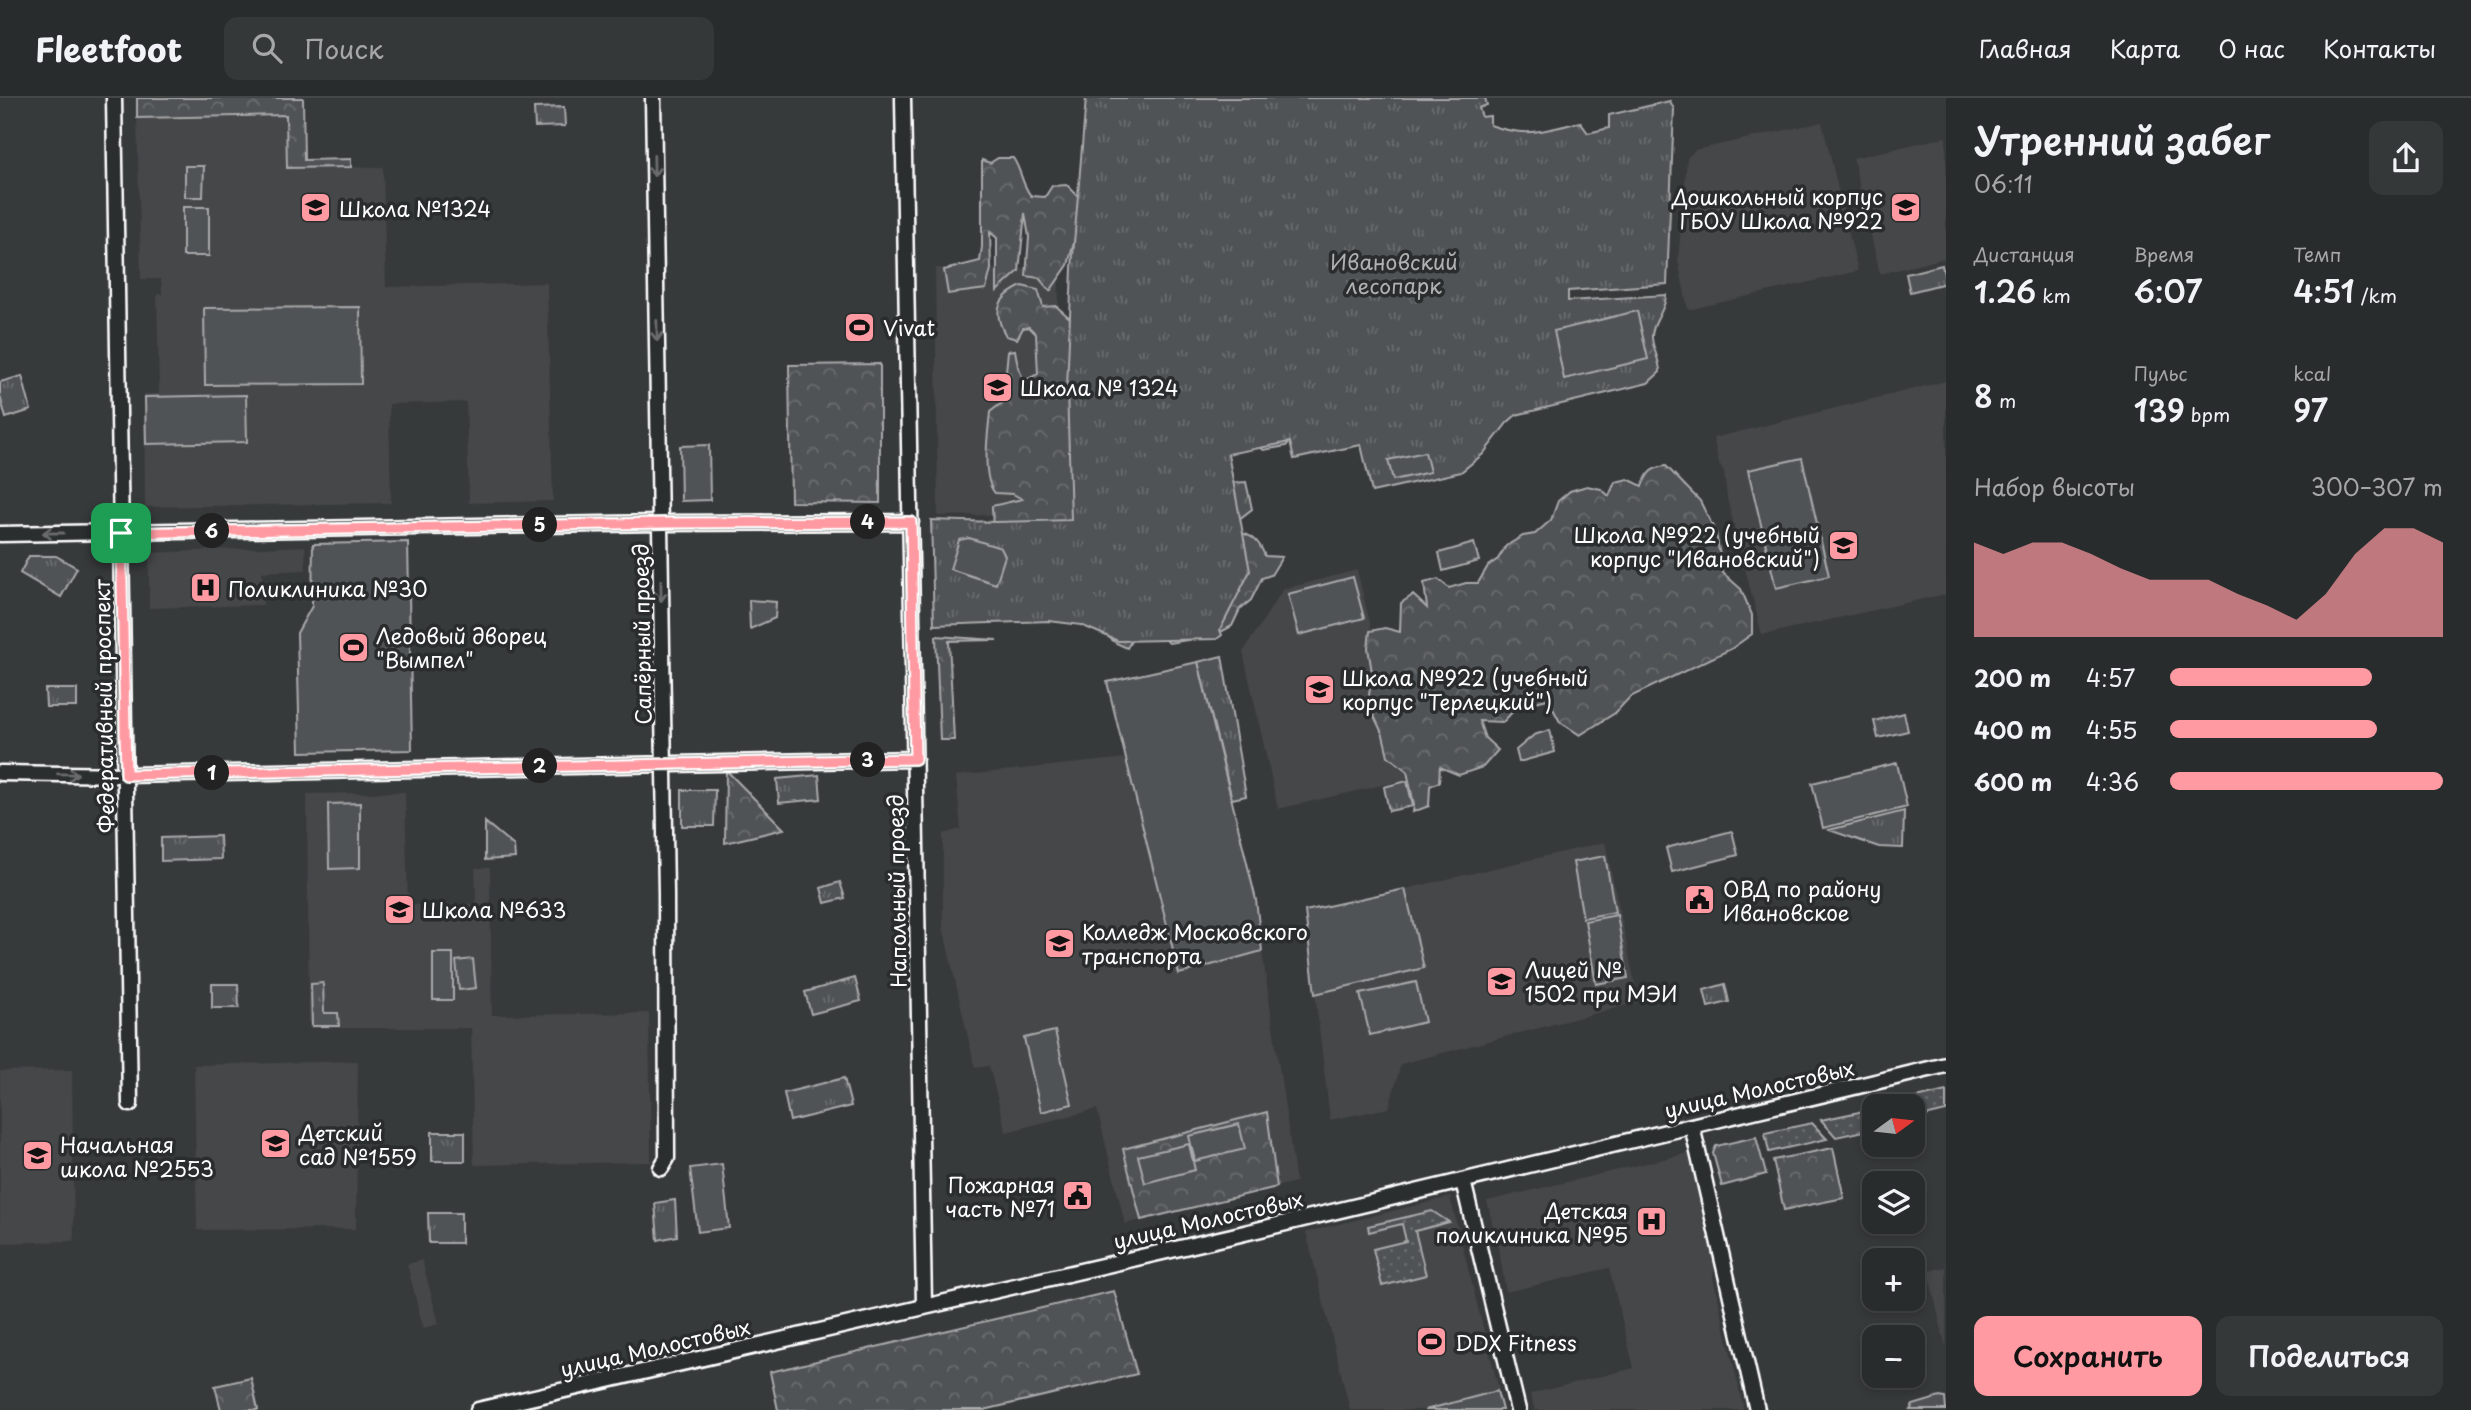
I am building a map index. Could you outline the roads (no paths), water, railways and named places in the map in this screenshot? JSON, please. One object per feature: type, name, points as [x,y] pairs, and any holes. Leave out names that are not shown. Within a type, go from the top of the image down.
[{"type":"street","name":"Федеративный проспект","points":[[114,98],[130,1104]]},
{"type":"street","name":"Сапёрный проезд","points":[[653,98],[664,764],[667,1158],[661,1168]]},
{"type":"street","name":"Напольный проезд","points":[[903,98],[924,1305]]},
{"type":"street","points":[[0,534],[660,523],[911,522]]},
{"type":"street","points":[[0,774],[126,775],[915,759]]},
{"type":"street","name":"улица Молостовых","points":[[478,1410],[1232,1236],[1946,1065]]},
{"type":"street","points":[[1692,1126],[1757,1410]]},
{"type":"street","points":[[1463,1181],[1518,1410]]},
{"type":"place","name":"Школа №1324","points":[[316,208]]},
{"type":"place","name":"Дошкольный корпус ГБОУ Школа №922","points":[[1906,208]]},
{"type":"place","name":"Vivat","points":[[860,327]]},
{"type":"place","name":"Школа № 1324","points":[[997,387]]},
{"type":"place","name":"Школа №922 (учебный корпус \"Ивановский\")","points":[[1843,546]]},
{"type":"place","name":"Поликлиника №30","points":[[205,588]]},
{"type":"place","name":"Ледовый дворец \"Вымпел\"","points":[[353,647]]},
{"type":"place","name":"Школа №922 (учебный корпус \"Терлецкий\")","points":[[1319,689]]},
{"type":"place","name":"ОВД по району Ивановское","points":[[1700,900]]},
{"type":"place","name":"Школа №633","points":[[399,909]]},
{"type":"place","name":"Колледж Московского транспорта","points":[[1059,943]]},
{"type":"place","name":"Лицей № 1502 при МЭИ","points":[[1502,981]]},
{"type":"place","name":"Детский сад №1559","points":[[276,1144]]},
{"type":"place","name":"Начальная школа №2553","points":[[37,1156]]},
{"type":"place","name":"Пожарная часть №71","points":[[1078,1196]]},
{"type":"place","name":"Детская поликлиника №95","points":[[1651,1222]]},
{"type":"place","name":"DDX Fitness","points":[[1432,1342]]},
{"type":"park label","name":"Ивановский лесопарк","points":[[1394,273]]}]
